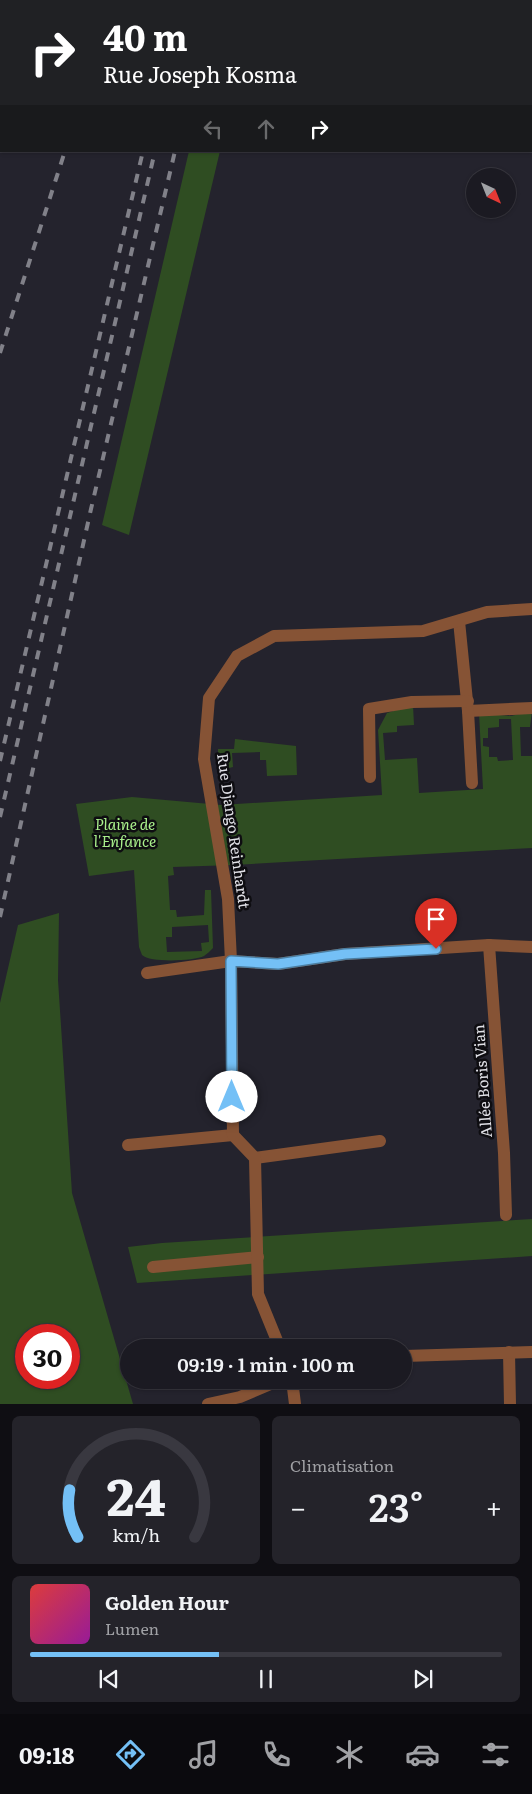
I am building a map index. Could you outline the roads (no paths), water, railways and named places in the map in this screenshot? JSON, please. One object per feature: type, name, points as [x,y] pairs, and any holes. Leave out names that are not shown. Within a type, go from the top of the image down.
[{"type":"street","name":"Rue Django Reinhardt","points":[[232,1135],[231,961],[228,899],[204,759],[209,698],[237,656],[274,636],[423,631],[487,612],[532,609]]},
{"type":"street","points":[[459,621],[468,706],[472,783]]},
{"type":"street","points":[[370,777],[369,709],[412,702],[532,708]]},
{"type":"street","points":[[147,973],[231,961],[278,964],[345,954],[489,945],[532,947]]},
{"type":"street","name":"Allée Boris Vian","points":[[489,945],[504,1153],[506,1215]]},
{"type":"street","points":[[128,1145],[232,1135],[255,1158],[258,1294],[276,1339]]},
{"type":"street","points":[[255,1158],[380,1141]]},
{"type":"street","points":[[153,1267],[258,1257]]},
{"type":"street","points":[[509,1352],[510,1404]]},
{"type":"street","points":[[412,1356],[532,1352]]},
{"type":"street","points":[[208,1404],[240,1397],[259,1389]]},
{"type":"street","points":[[293,1389],[295,1404]]},
{"type":"railway","points":[[0,353],[65,152]]},
{"type":"railway","points":[[0,761],[143,152]]},
{"type":"railway","points":[[0,817],[155,152]]},
{"type":"railway","points":[[0,917],[91,509],[175,152]]},
{"type":"park label","name":"Plaine de l'Enfance","points":[[125,834]]}]
